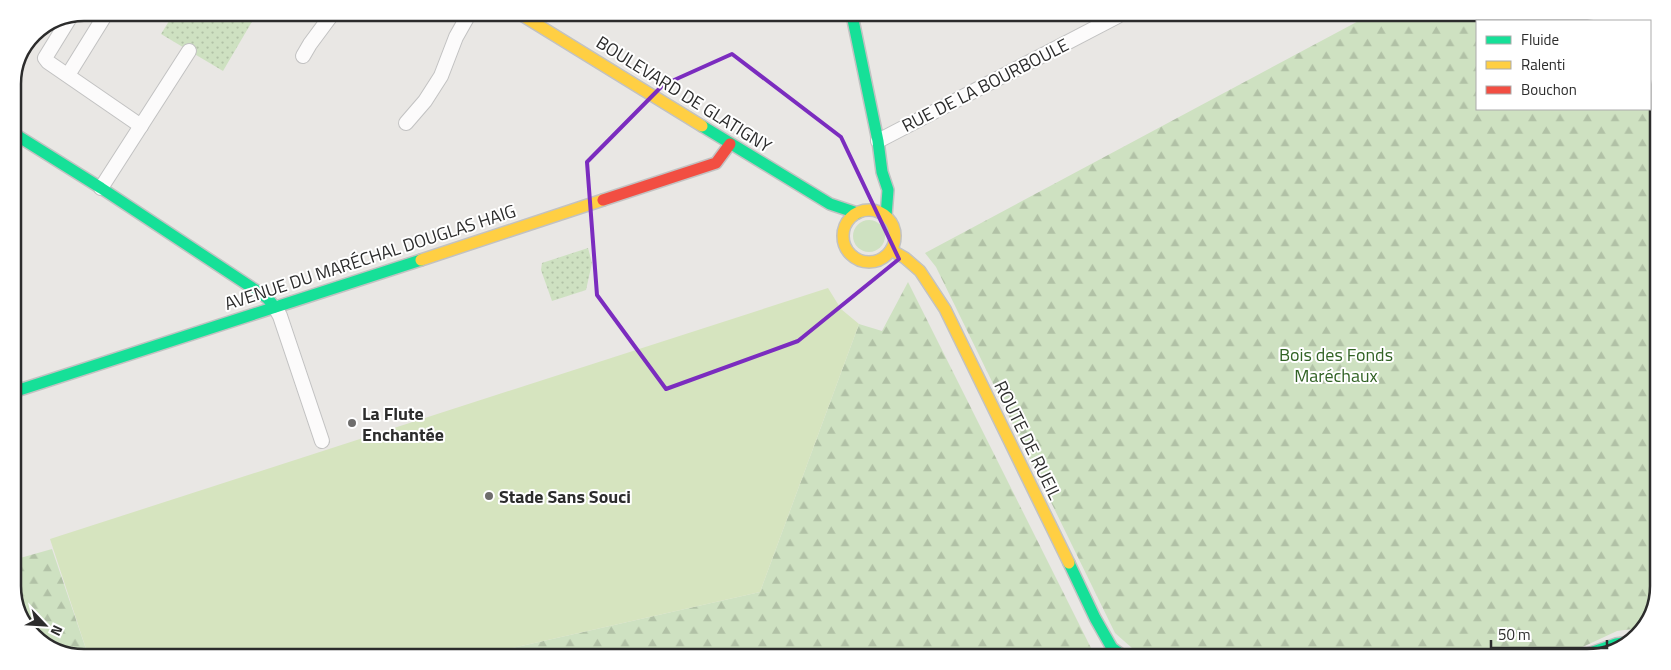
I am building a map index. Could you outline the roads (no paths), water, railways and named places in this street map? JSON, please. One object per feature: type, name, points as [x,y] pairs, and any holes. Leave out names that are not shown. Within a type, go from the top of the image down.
[{"type":"street","points":[[68,75],[102,21]]},
{"type":"street","points":[[303,56],[327,21]]},
{"type":"street","points":[[406,123],[425,101],[440,76],[456,37],[465,21]]},
{"type":"street","name":"BOULEVARD DE GLATIGNY","points":[[531,21],[830,204],[861,212]]},
{"type":"street","points":[[853,21],[888,190],[886,216]]},
{"type":"street","name":"RUE DE LA BOURBOULE","points":[[878,141],[1108,21]]},
{"type":"street","points":[[66,24],[45,58],[141,126]]},
{"type":"street","points":[[101,188],[189,51]]},
{"type":"street","points":[[21,138],[101,188],[268,298],[280,316],[322,441]]},
{"type":"street","name":"AVENUE DU MARÉCHAL DOUGLAS HAIG","points":[[21,389],[697,170],[716,163],[730,144]]},
{"type":"street","points":[[861,212],[876,211],[886,216],[894,232],[894,241],[890,250],[876,261],[865,262],[850,254],[845,247],[844,229],[849,220],[861,212],[878,194],[885,181]]},
{"type":"street","name":"BOULEVARD DE GLATIGNY","points":[[830,204],[844,229]]},
{"type":"street","name":"ROUTE DE RUEIL","points":[[890,250],[905,258],[920,271],[945,309],[1095,618],[1113,649]]},
{"type":"place","name":"La Flute Enchantée","points":[[352,423]]},
{"type":"place","name":"Stade Sans Souci","points":[[489,496]]},
{"type":"park label","name":"Bois des Fonds Maréchaux","points":[[1336,364]]}]
